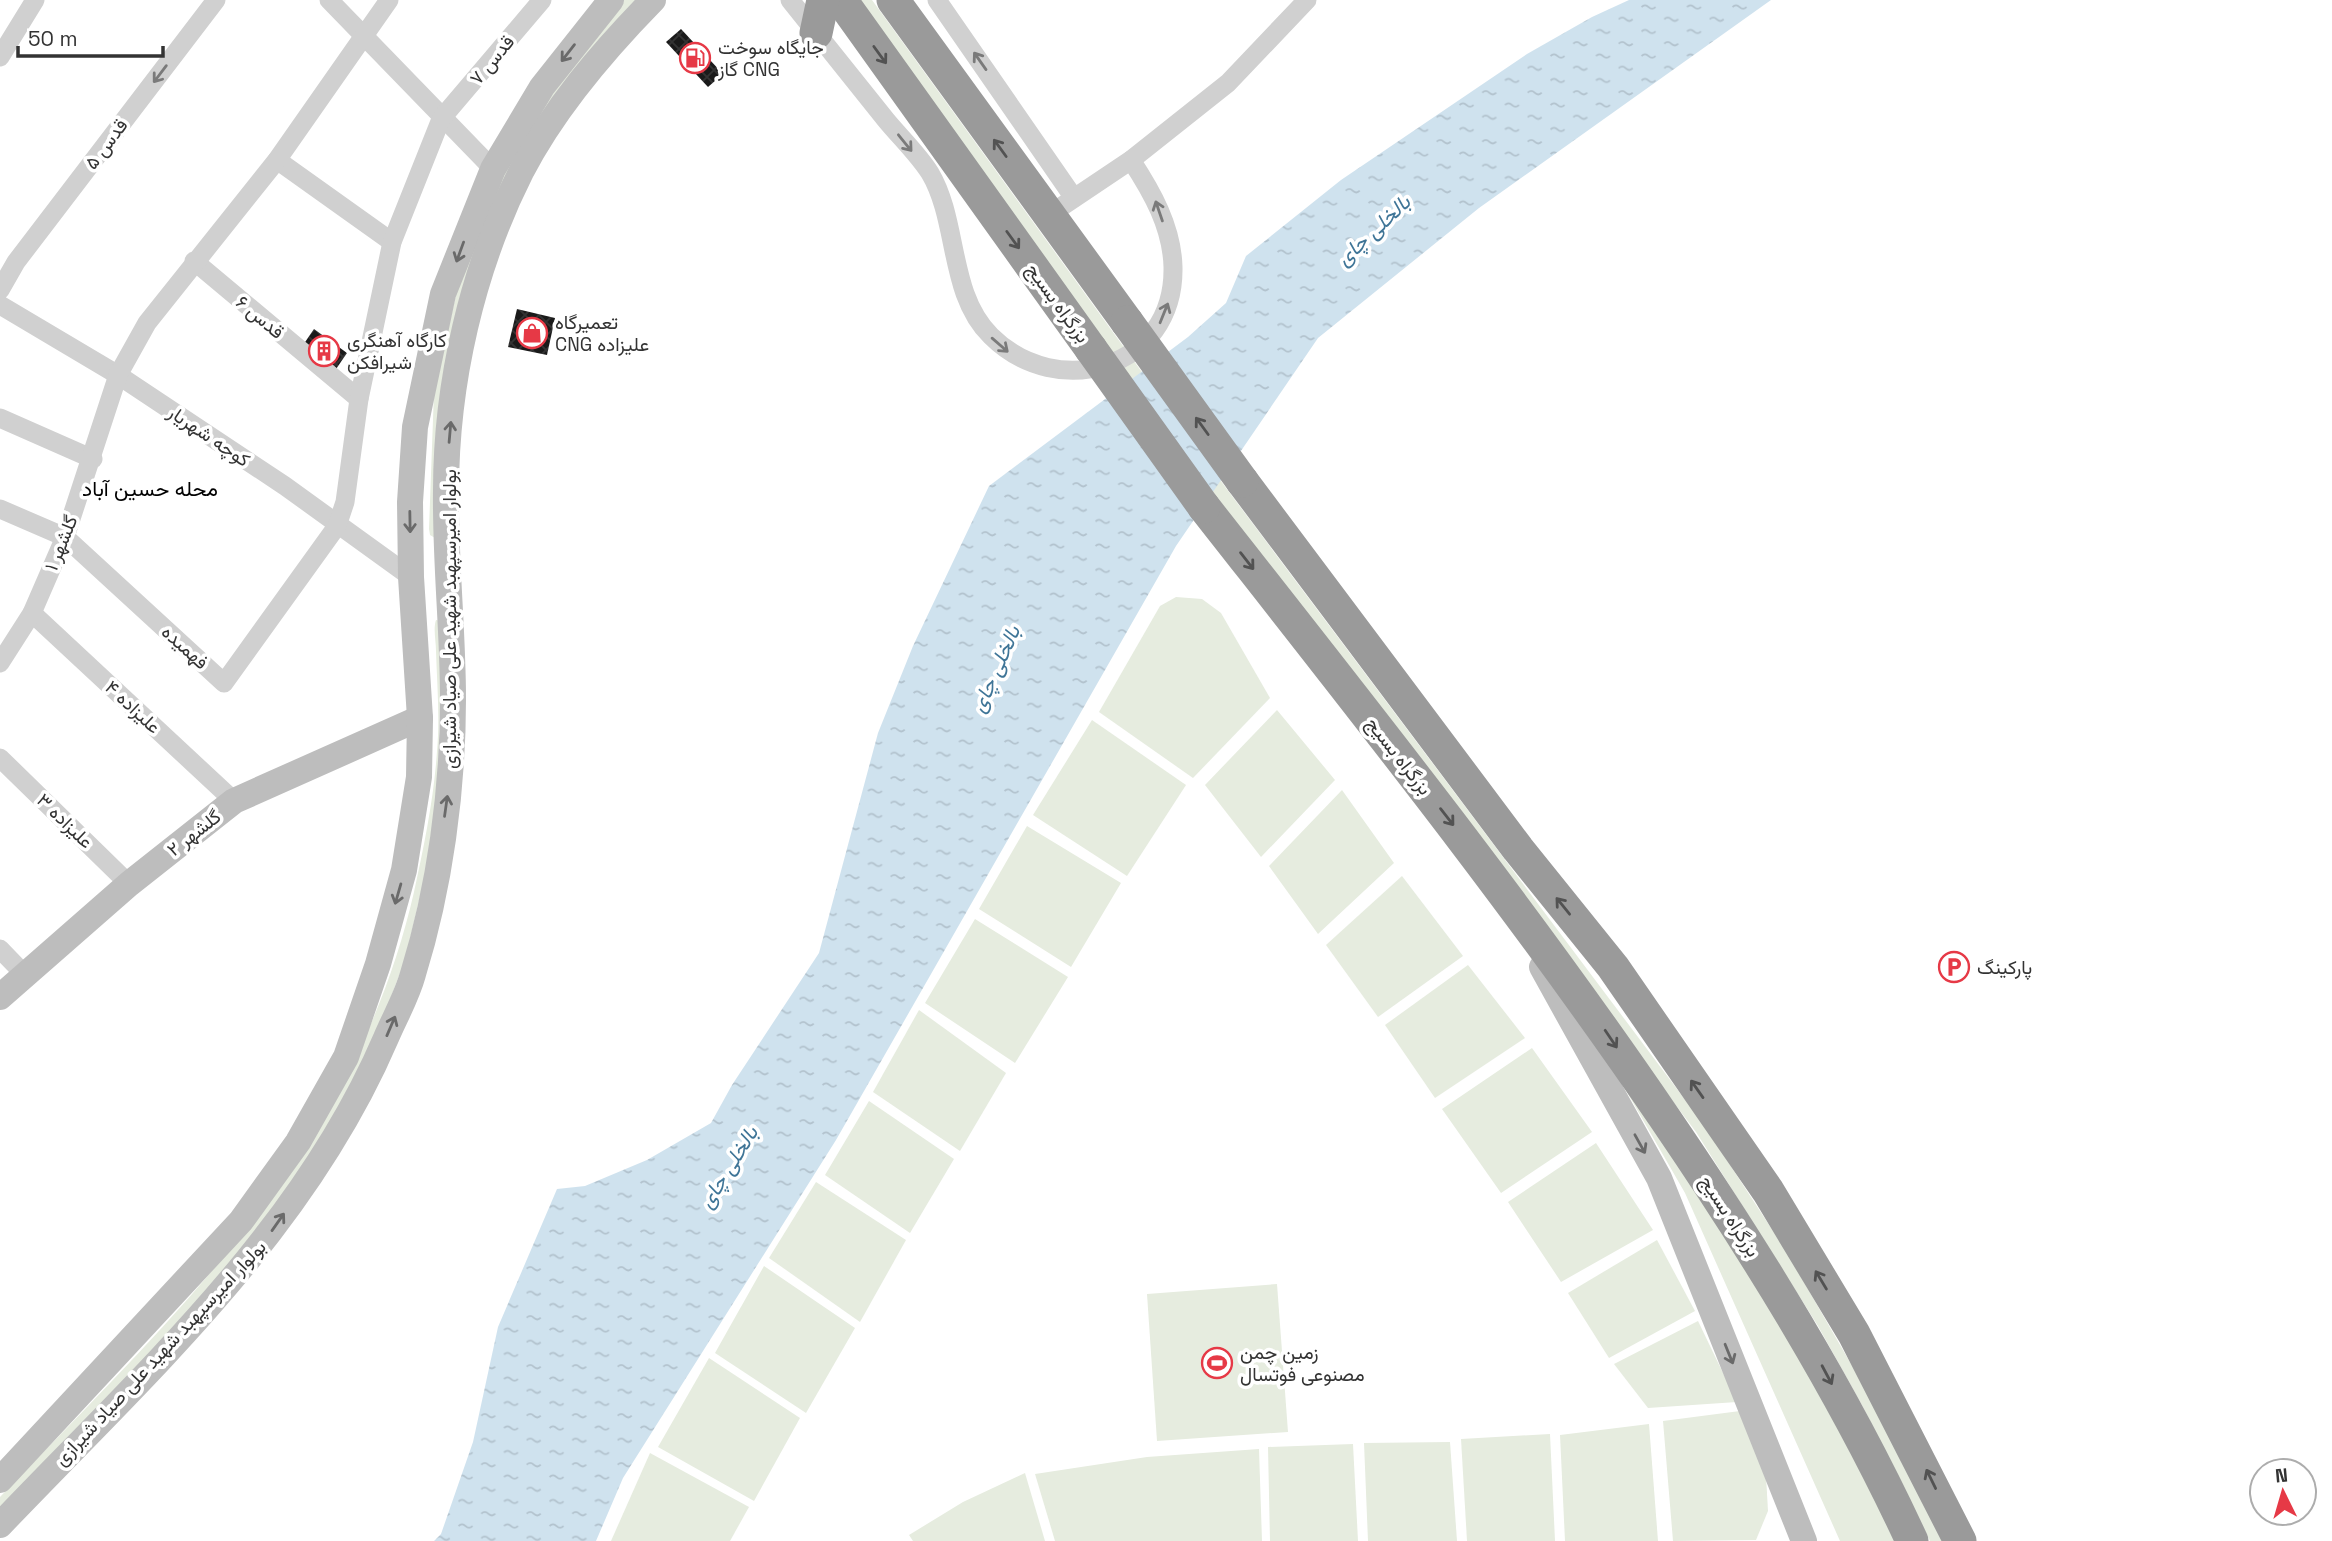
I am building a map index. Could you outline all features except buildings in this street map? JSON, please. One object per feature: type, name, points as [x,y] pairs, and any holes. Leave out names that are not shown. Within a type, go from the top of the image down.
[{"type":"highway","points":[[816,33],[823,0]]},
{"type":"highway","name":"بزرگراه بسیج","points":[[841,0],[1205,507],[1489,870],[1592,1012],[1730,1214],[1818,1358],[1912,1541]]},
{"type":"highway","name":"بزرگراه بسیج","points":[[893,0],[1061,206],[1127,323],[1518,849],[1613,967],[1768,1191],[1854,1334],[1960,1541]]},
{"type":"main road","name":"بولوار امیرسپهبد شهید علی صیاد شیرازی","points":[[0,1480],[241,1222],[298,1142],[346,1057],[378,964],[404,870],[419,777],[420,718],[411,577],[410,502],[415,427],[443,294],[493,170],[542,87],[611,0]]},
{"type":"main road","name":"بولوار امیرسپهبد شهید علی صیاد شیرازی","points":[[0,1525],[201,1314],[265,1240],[326,1155],[372,1072],[413,976],[435,882],[449,781],[453,713],[445,487],[456,374],[471,304],[492,242],[522,172],[566,101],[613,40],[653,0]]},
{"type":"main road","points":[[411,577],[448,579]]},
{"type":"main road","name":"گلشهر ۲","points":[[0,997],[129,884],[234,802],[420,718]]},
{"type":"main road","points":[[1489,870],[1659,1178],[1804,1541]]},
{"type":"street","points":[[0,57],[35,0]]},
{"type":"street","name":"قدس ۵","points":[[0,290],[8,263],[216,0]]},
{"type":"street","points":[[329,0],[493,170]]},
{"type":"street","points":[[118,375],[147,323],[277,160],[389,0]]},
{"type":"street","name":"قدس ۷","points":[[337,526],[345,502],[359,399],[392,242],[441,119],[542,0]]},
{"type":"street","points":[[790,0],[930,174],[971,306],[988,334],[1014,357],[1047,367],[1079,372],[1132,354],[1154,335],[1168,307],[1173,268],[1168,234],[1154,196],[1131,160]]},
{"type":"street","points":[[937,0],[1061,206],[1131,160],[1228,83],[1307,0]]},
{"type":"street","points":[[277,160],[392,242]]},
{"type":"street","name":"قدس ۶","points":[[194,261],[359,399]]},
{"type":"street","name":"کوچه شهریار","points":[[0,305],[118,375],[285,486],[411,577]]},
{"type":"street","name":"گلشهر ۱","points":[[0,663],[32,613],[65,537],[93,459],[118,375]]},
{"type":"street","points":[[0,418],[93,459]]},
{"type":"street","points":[[0,509],[65,537]]},
{"type":"street","name":"فهمیده","points":[[65,537],[224,683],[337,526]]},
{"type":"street","name":"علیزاده ۴","points":[[32,613],[234,802]]},
{"type":"street","name":"علیزاده ۳","points":[[0,758],[129,884]]},
{"type":"street","points":[[0,949],[26,976]]},
{"type":"shaded area","points":[[623,0],[639,0],[496,211],[435,538],[430,535],[429,529],[434,392],[457,290],[480,219],[525,131]]},
{"type":"shaded area","points":[[859,0],[872,0],[1226,488],[1704,1125],[1786,1251],[1874,1404],[1942,1541],[1930,1541],[1863,1407],[1818,1326],[1696,1132],[1189,460]]},
{"type":"shaded area","points":[[1176,597],[1202,599],[1221,613],[1270,698],[1193,778],[1099,712],[1160,606]]},
{"type":"shaded area","points":[[436,620],[442,621],[437,824],[405,960],[381,1023],[318,1149],[220,1279],[0,1514],[0,1497],[131,1361],[193,1293],[251,1223],[303,1149],[349,1071],[386,985],[414,892],[425,840],[438,739]]},
{"type":"shaded area","points":[[1277,710],[1335,780],[1261,857],[1205,785]]},
{"type":"shaded area","points":[[1092,720],[1186,785],[1127,876],[1033,815]]},
{"type":"shaded area","points":[[1342,790],[1394,863],[1318,934],[1269,866]]},
{"type":"shaded area","points":[[1027,826],[1121,883],[1071,967],[979,909]]},
{"type":"shaded area","points":[[1402,876],[1463,956],[1378,1017],[1326,945]]},
{"type":"shaded area","points":[[975,919],[1068,977],[1015,1063],[925,1003]]},
{"type":"shaded area","points":[[1468,965],[1525,1038],[1435,1098],[1385,1025]]},
{"type":"shaded area","points":[[919,1010],[1006,1073],[960,1151],[873,1092]]},
{"type":"shaded area","points":[[1532,1048],[1592,1132],[1501,1193],[1442,1109]]},
{"type":"shaded area","points":[[1609,1061],[1771,1302],[1897,1541],[1840,1541],[1685,1193]]},
{"type":"shaded area","points":[[869,1101],[954,1159],[910,1233],[825,1175]]},
{"type":"shaded area","points":[[1596,1143],[1653,1230],[1561,1282],[1508,1202]]},
{"type":"shaded area","points":[[816,1182],[906,1240],[860,1322],[769,1258]]},
{"type":"shaded area","points":[[1657,1240],[1695,1311],[1609,1358],[1568,1293]]},
{"type":"shaded area","points":[[764,1266],[855,1328],[806,1413],[715,1353]]},
{"type":"shaded area","name":"زمین چمن مصنوعی فوتسال","points":[[1277,1284],[1288,1432],[1157,1441],[1147,1294]]},
{"type":"shaded area","points":[[1698,1321],[1737,1402],[1648,1408],[1614,1364]]},
{"type":"shaded area","points":[[709,1358],[800,1418],[754,1501],[658,1447]]},
{"type":"shaded area","points":[[1740,1411],[1766,1476],[1768,1511],[1756,1540],[1673,1541],[1663,1421]]},
{"type":"shaded area","points":[[1649,1424],[1658,1541],[1565,1541],[1560,1435]]},
{"type":"shaded area","points":[[1550,1434],[1555,1541],[1467,1541],[1461,1439]]},
{"type":"shaded area","points":[[1450,1442],[1457,1541],[1368,1541],[1364,1443]]},
{"type":"shaded area","points":[[1353,1444],[1358,1541],[1270,1541],[1268,1447]]},
{"type":"shaded area","points":[[1259,1449],[1262,1541],[1055,1541],[1035,1474],[1147,1457]]},
{"type":"shaded area","points":[[650,1453],[749,1507],[730,1541],[611,1541]]},
{"type":"shaded area","points":[[1025,1473],[1045,1541],[913,1541],[909,1535],[963,1502]]},
{"type":"water","name":"بالخلی چای","points":[[1629,0],[1771,0],[1479,208],[1318,338],[1176,546],[836,1140],[623,1478],[596,1541],[434,1541],[441,1534],[473,1442],[498,1327],[557,1189],[585,1186],[647,1160],[711,1123],[732,1085],[819,953],[878,733],[913,646],[989,486],[1188,337],[1226,303],[1246,256],[1341,180],[1527,54],[1592,17]]},
{"type":"place","name":"جایگاه سوخت گاز CNG","points":[[695,58]]},
{"type":"place","name":"تعمیرگاه CNG علیزاده","points":[[532,333]]},
{"type":"place","name":"کارگاه آهنگری شیرافکن","points":[[324,351]]},
{"type":"place","name":"پارکینگ","points":[[1954,967]]},
{"type":"place","name":"زمین چمن مصنوعی فوتسال","points":[[1217,1363]]},
{"type":"district","name":"محله حسین آباد","points":[[150,488]]}]
